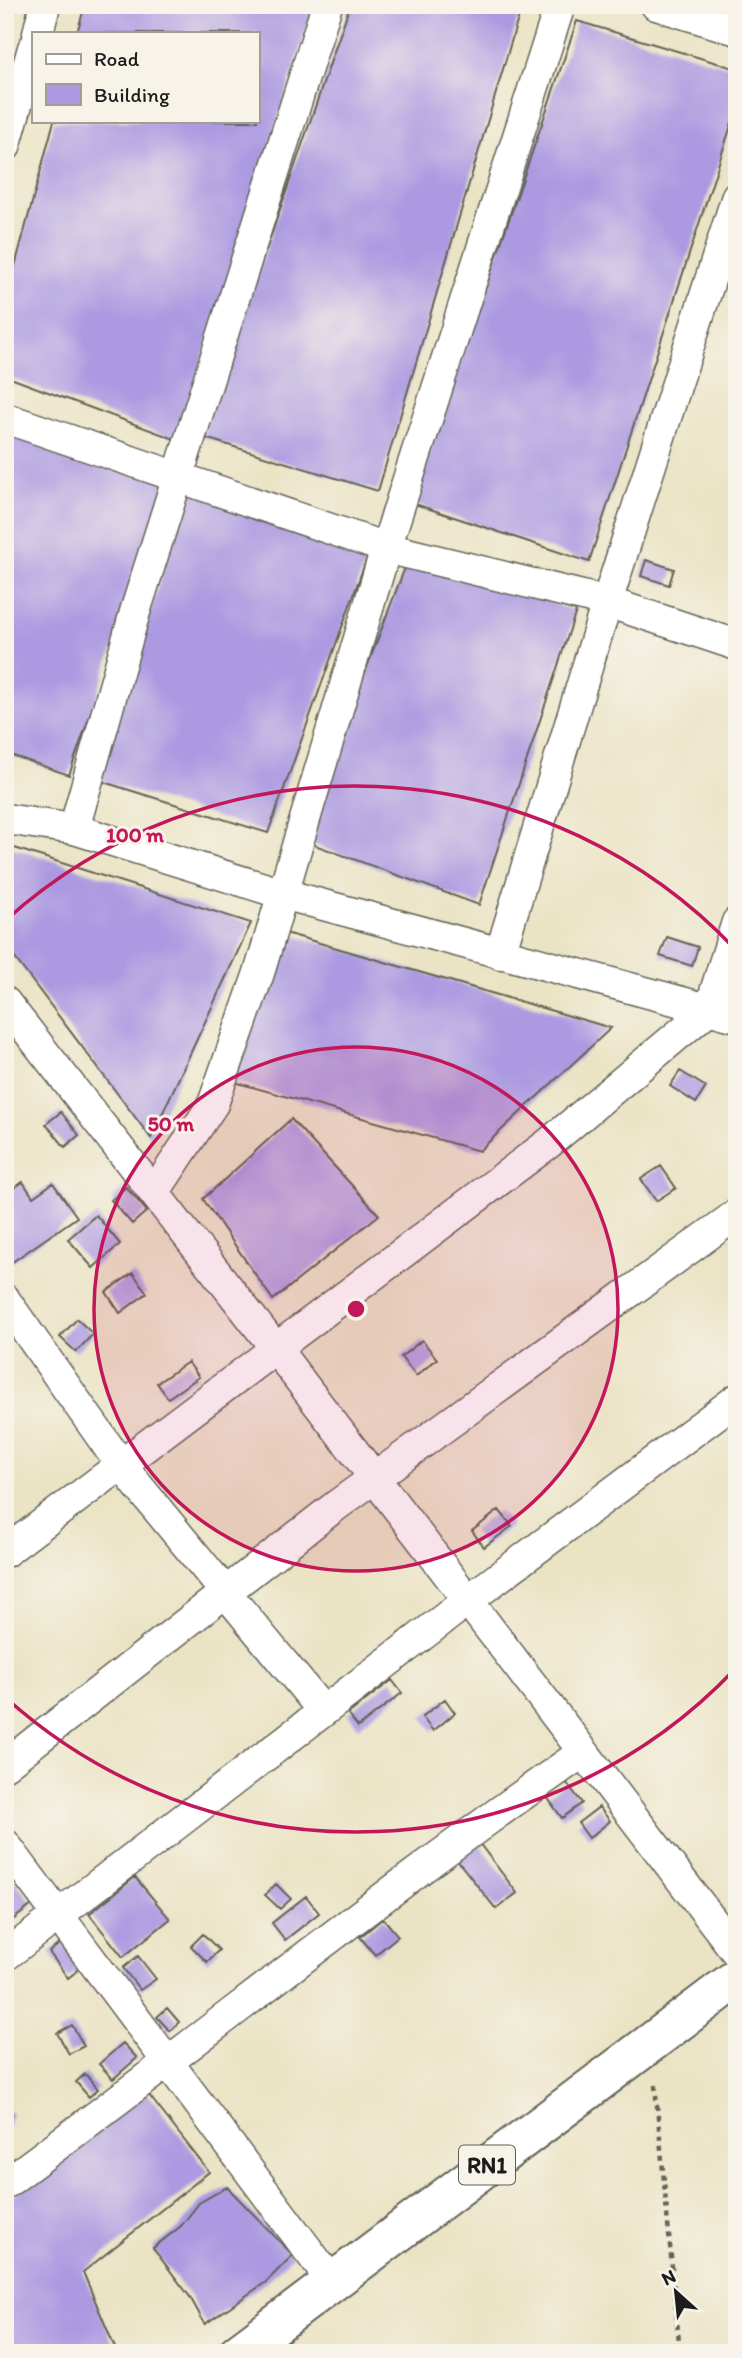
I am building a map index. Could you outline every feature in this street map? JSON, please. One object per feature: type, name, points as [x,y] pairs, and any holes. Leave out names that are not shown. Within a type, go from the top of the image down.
[{"type":"highway","name":"RN1","points":[[238,2353],[737,1978]]},
{"type":"street","points":[[37,32],[46,5]]},
{"type":"street","points":[[74,829],[177,478],[327,5]]},
{"type":"street","points":[[154,1193],[213,1104],[260,970],[386,548],[560,5]]},
{"type":"street","points":[[656,5],[737,30]]},
{"type":"street","points":[[5,147],[32,52]]},
{"type":"street","points":[[500,954],[607,602],[737,196]]},
{"type":"street","points":[[5,418],[386,548],[607,602],[737,645]]},
{"type":"street","points":[[5,819],[74,829],[283,894],[723,1012]]},
{"type":"street","points":[[5,1552],[723,1012],[737,922]]},
{"type":"street","points":[[5,1002],[276,1349],[737,1953]]},
{"type":"street","points":[[5,1765],[333,1508],[737,1214]]},
{"type":"street","points":[[5,1300],[121,1465],[323,1711]]},
{"type":"street","points":[[5,1956],[467,1601],[737,1399]]},
{"type":"street","points":[[5,2184],[168,2064],[488,1818],[582,1753]]},
{"type":"street","points":[[5,1844],[332,2282]]},
{"type":"path","points":[[650,2042],[680,2353]]},
{"type":"building","points":[[85,5],[314,5],[177,440],[5,376],[5,303],[54,122],[259,122],[259,32],[77,32]]},
{"type":"building","points":[[350,5],[522,5],[378,491],[202,437]]},
{"type":"building","points":[[577,21],[737,69],[737,107],[589,562],[412,503]]},
{"type":"building","points":[[5,424],[173,478],[69,775],[5,753]]},
{"type":"building","points":[[189,488],[370,549],[268,833],[97,780]]},
{"type":"building","points":[[409,557],[576,611],[479,905],[301,840]]},
{"type":"building","points":[[646,560],[674,569],[669,585],[641,576]]},
{"type":"building","points":[[5,845],[251,923],[151,1138],[5,945]]},
{"type":"building","points":[[282,932],[611,1028],[479,1151],[224,1079]]},
{"type":"building","points":[[667,937],[698,947],[692,966],[660,956]]},
{"type":"building","points":[[680,1071],[706,1087],[696,1103],[670,1086]]},
{"type":"building","points":[[61,1112],[79,1135],[65,1147],[46,1124]]},
{"type":"building","points":[[291,1119],[379,1215],[273,1300],[203,1199]]},
{"type":"building","points":[[661,1166],[676,1188],[656,1201],[641,1179]]},
{"type":"building","points":[[23,1182],[33,1197],[53,1183],[77,1217],[5,1267],[5,1194]]},
{"type":"building","points":[[126,1187],[147,1211],[132,1224],[111,1200]]},
{"type":"building","points":[[96,1215],[120,1244],[93,1268],[68,1239]]},
{"type":"building","points":[[133,1273],[147,1293],[120,1313],[106,1292]]},
{"type":"building","points":[[77,1319],[93,1334],[76,1352],[60,1337]]},
{"type":"building","points":[[422,1340],[437,1359],[416,1376],[401,1357]]},
{"type":"building","points":[[188,1362],[199,1377],[168,1398],[157,1383]]},
{"type":"building","points":[[499,1510],[512,1526],[484,1547],[472,1531]]},
{"type":"building","points":[[392,1680],[402,1693],[358,1727],[348,1714]]},
{"type":"building","points":[[445,1699],[455,1713],[433,1731],[422,1717]]},
{"type":"building","points":[[566,1782],[582,1803],[562,1818],[547,1797]]},
{"type":"building","points":[[599,1807],[610,1821],[589,1838],[578,1823]]},
{"type":"building","points":[[479,1843],[517,1893],[496,1909],[457,1860]]},
{"type":"building","points":[[5,1869],[33,1904],[5,1926]]},
{"type":"building","points":[[135,1877],[170,1919],[123,1957],[89,1914]]},
{"type":"building","points":[[276,1884],[291,1899],[280,1909],[265,1895]]},
{"type":"building","points":[[306,1896],[319,1913],[285,1940],[272,1923]]},
{"type":"building","points":[[383,1918],[398,1936],[375,1955],[360,1937]]},
{"type":"building","points":[[203,1934],[219,1950],[207,1962],[191,1946]]},
{"type":"building","points":[[67,1938],[86,1964],[68,1978],[49,1952]]},
{"type":"building","points":[[138,1956],[156,1979],[140,1990],[123,1968]]},
{"type":"building","points":[[167,2008],[179,2022],[170,2031],[157,2017]]},
{"type":"building","points":[[72,2025],[84,2046],[69,2054],[57,2033]]},
{"type":"building","points":[[123,2043],[137,2058],[113,2079],[99,2064]]},
{"type":"building","points":[[85,2074],[98,2089],[89,2097],[76,2082]]},
{"type":"building","points":[[145,2090],[209,2172],[83,2272],[115,2348],[109,2353],[5,2353],[5,2201]]},
{"type":"building","points":[[5,2110],[12,2113],[6,2132],[5,2132]]},
{"type":"building","points":[[227,2187],[293,2255],[266,2282],[205,2324],[190,2297],[153,2248],[181,2226],[199,2203]]}]
